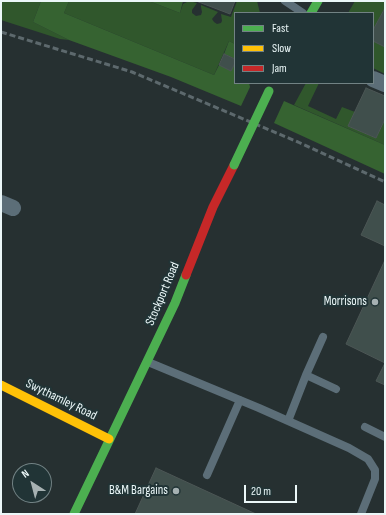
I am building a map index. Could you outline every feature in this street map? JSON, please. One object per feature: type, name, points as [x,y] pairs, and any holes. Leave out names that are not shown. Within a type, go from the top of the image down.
[{"type":"main road","points":[[312,12],[318,1]]},
{"type":"main road","name":"Stockport Road","points":[[74,514],[175,303],[213,207],[271,87]]},
{"type":"main road","name":"Swythamley Road","points":[[1,385],[109,439]]},
{"type":"street","points":[[374,78],[385,84]]},
{"type":"lane","points":[[286,1],[302,12]]},
{"type":"lane","points":[[288,421],[323,337]]},
{"type":"lane","points":[[147,362],[288,421],[349,448],[368,459],[375,470],[376,479],[361,514]]},
{"type":"lane","points":[[306,375],[336,389]]},
{"type":"lane","points":[[207,475],[240,400]]},
{"type":"lane","points":[[365,427],[385,437]]},
{"type":"green space","points":[[1,1],[41,1],[33,22],[69,40],[60,39],[1,20]]},
{"type":"green space","points":[[41,1],[69,1],[64,13],[214,75],[219,65],[231,71],[234,65],[234,84],[249,84],[250,87],[241,106],[171,77],[69,40],[33,22]]},
{"type":"green space","points":[[69,1],[149,1],[180,13],[183,4],[189,1],[197,3],[192,10],[192,13],[196,16],[201,15],[201,5],[218,12],[212,19],[217,24],[221,23],[222,21],[221,14],[231,17],[237,1],[257,1],[260,12],[234,12],[234,44],[229,41],[214,75],[64,13]]},
{"type":"green space","points":[[149,1],[183,1],[180,13]]},
{"type":"green space","points":[[355,1],[385,1],[385,8],[374,28],[374,12],[349,12]]},
{"type":"green space","points":[[229,41],[234,44],[234,59],[224,54]]},
{"type":"green space","points":[[374,42],[385,47],[385,74],[374,68]]},
{"type":"green space","points":[[305,84],[319,84],[308,106],[336,119],[342,107],[355,112],[349,126],[376,138],[385,119],[385,145],[294,105]]},
{"type":"green space","points":[[284,101],[385,145],[385,174],[274,123]]},
{"type":"building","points":[[196,1],[235,1],[230,14]]},
{"type":"building","points":[[385,8],[385,47],[374,42],[374,28]]},
{"type":"building","points":[[224,54],[234,59],[234,65],[231,71],[219,65]]},
{"type":"building","points":[[366,88],[385,96],[385,119],[376,138],[348,126]]},
{"type":"building","points":[[377,201],[385,205],[385,246],[361,235]]},
{"type":"building","name":"Morrisons","points":[[385,260],[385,363],[346,344]]},
{"type":"building","points":[[385,363],[385,385],[376,381]]},
{"type":"building","name":"B&M Bargains","points":[[156,468],[256,514],[135,514]]},
{"type":"railway","points":[[1,32],[132,72],[298,142],[385,182]]},
{"type":"traffic: fast","points":[[312,12],[318,1]]},
{"type":"traffic: fast","points":[[234,165],[269,91]]},
{"type":"traffic: fast","points":[[74,514],[175,303],[186,275]]},
{"type":"traffic: slow","points":[[1,385],[109,439]]},
{"type":"traffic: jam","points":[[186,275],[213,207],[234,165]]},
{"type":"place","name":"Morrisons","points":[[375,302]]},
{"type":"place","name":"B&M Bargains","points":[[176,491]]}]
